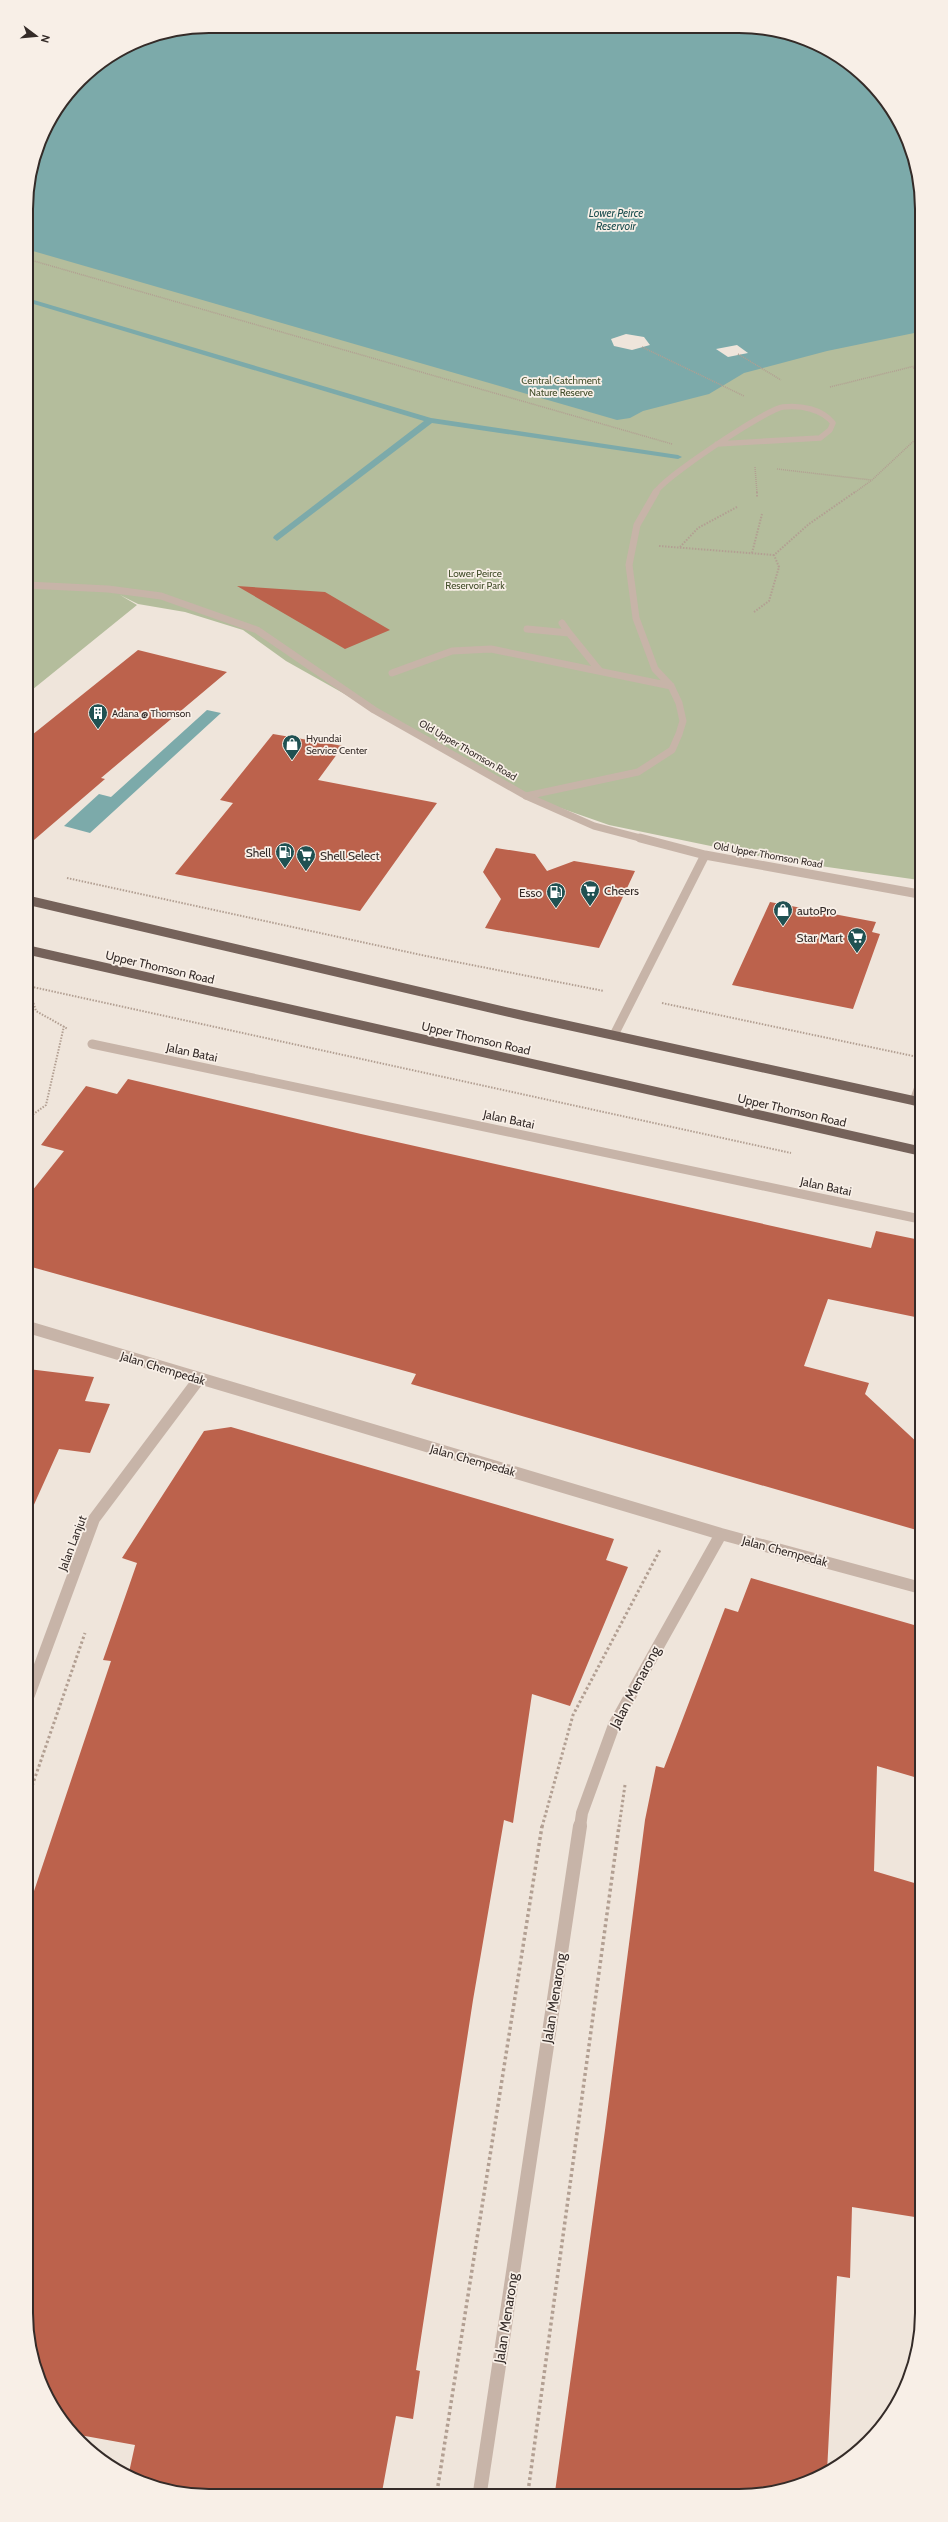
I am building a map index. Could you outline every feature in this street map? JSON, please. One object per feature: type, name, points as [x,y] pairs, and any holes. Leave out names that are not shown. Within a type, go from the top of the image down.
[{"type":"main road","points":[[33,901],[614,1035],[915,1101]]},
{"type":"main road","name":"Upper Thomson Road","points":[[33,951],[915,1150]]},
{"type":"street","points":[[526,796],[638,772],[672,750],[683,721],[679,702],[671,686],[655,669],[636,618],[629,565],[637,525],[657,489],[702,453],[717,444],[775,410],[782,407],[807,408],[826,414],[833,422],[830,430],[820,438],[717,444]]},
{"type":"street","name":"Old Upper Thomson Road","points":[[33,585],[108,589],[161,596],[208,611],[257,630],[374,710],[526,796],[594,826],[706,855],[915,893]]},
{"type":"street","points":[[562,623],[599,670]]},
{"type":"street","points":[[527,630],[569,633]]},
{"type":"street","points":[[392,673],[454,649],[472,647],[491,648],[671,686]]},
{"type":"street","points":[[614,1035],[706,855]]},
{"type":"street","name":"Jalan Batai","points":[[92,1044],[915,1218]]},
{"type":"street","name":"Jalan Chempedak","points":[[33,1329],[721,1534],[915,1587]]},
{"type":"street","name":"Jalan Lanjut","points":[[33,1684],[94,1519],[199,1379]]},
{"type":"street","name":"Jalan Menarong","points":[[480,2489],[582,1813],[614,1725],[721,1534]]},
{"type":"path","points":[[33,261],[702,453]]},
{"type":"path","points":[[642,347],[775,410]]},
{"type":"path","points":[[738,354],[784,382]]},
{"type":"path","points":[[826,388],[915,366]]},
{"type":"path","points":[[908,368],[915,368]]},
{"type":"path","points":[[632,544],[774,555],[810,524],[872,480],[915,440]]},
{"type":"path","points":[[748,466],[763,467]]},
{"type":"path","points":[[755,466],[758,497]]},
{"type":"path","points":[[770,468],[872,480]]},
{"type":"path","points":[[679,548],[698,528],[737,507]]},
{"type":"path","points":[[752,553],[762,514]]},
{"type":"path","points":[[754,612],[768,600],[779,567],[774,555]]},
{"type":"path","points":[[62,877],[426,956],[634,997],[915,1057]]},
{"type":"path","points":[[33,987],[796,1154]]},
{"type":"path","points":[[33,1002],[36,1011],[64,1026],[46,1105],[33,1114]]},
{"type":"path","points":[[33,1784],[87,1629]]},
{"type":"path","points":[[528,2489],[626,1782]]},
{"type":"green space","name":"Central Catchment Nature Reserve","points":[[198,33],[750,33],[773,36],[795,42],[817,51],[846,69],[879,102],[902,142],[912,175],[915,198],[915,879],[778,860],[609,825],[526,796],[286,661],[243,630],[185,612],[138,604],[120,595],[137,605],[33,689],[33,198],[36,175],[42,153],[51,131],[69,102],[102,69],[142,46],[175,36]]},
{"type":"water","name":"Lower Peirce Reservoir","points":[[198,33],[750,33],[773,36],[795,42],[817,51],[846,69],[879,102],[897,131],[906,153],[912,175],[915,198],[915,333],[827,351],[744,373],[709,394],[643,411],[630,418],[617,420],[33,251],[33,198],[36,175],[42,153],[51,131],[69,102],[93,77],[111,63],[131,51],[153,42],[175,36]]},
{"type":"water","points":[[207,710],[221,713],[90,833],[64,826],[99,794],[111,797]]},
{"type":"pier","points":[[626,334],[644,337],[650,345],[632,350],[614,346],[611,339]]},
{"type":"pier","points":[[737,345],[748,353],[728,357],[716,349]]},
{"type":"building","points":[[237,586],[325,592],[390,630],[345,649]]},
{"type":"building","name":"Adana @ Thomson","points":[[138,650],[227,672],[101,778],[105,779],[33,841],[33,734]]},
{"type":"building","points":[[273,734],[343,746],[318,780],[437,803],[360,911],[175,874],[233,803],[220,800]]},
{"type":"building","name":"Esso","points":[[496,848],[535,854],[547,871],[574,861],[635,871],[599,948],[485,928],[501,899],[483,872]]},
{"type":"building","points":[[770,902],[876,922],[872,932],[880,934],[853,1009],[732,985]]},
{"type":"building","points":[[128,1079],[361,1134],[871,1248],[876,1231],[915,1239],[915,1317],[828,1299],[804,1366],[869,1383],[865,1394],[915,1440],[915,1530],[411,1384],[416,1374],[33,1267],[33,1190],[64,1151],[41,1145],[86,1086],[117,1094]]},
{"type":"building","points":[[33,1370],[94,1377],[85,1401],[110,1404],[90,1453],[59,1449],[33,1507]]},
{"type":"building","points":[[231,1427],[614,1539],[606,1560],[628,1567],[570,1706],[532,1694],[513,1823],[504,1820],[473,2000],[416,2370],[420,2371],[413,2419],[396,2416],[383,2489],[198,2489],[175,2486],[142,2476],[130,2470],[135,2445],[84,2436],[69,2420],[46,2380],[36,2347],[33,2324],[33,1894],[111,1661],[103,1660],[137,1563],[122,1558],[204,1431]]},
{"type":"building","points":[[751,1578],[915,1625],[915,1777],[877,1766],[874,1871],[915,1883],[915,2217],[852,2207],[850,2278],[837,2276],[827,2465],[817,2471],[795,2480],[773,2486],[750,2489],[555,2489],[605,2130],[645,1820],[656,1766],[664,1768],[725,1608],[738,1612]]},
{"type":"waterway","points":[[33,302],[430,420]]},
{"type":"waterway","points":[[277,538],[430,420]]},
{"type":"waterway","points":[[430,420],[678,457]]},
{"type":"place","name":"Adana @ Thomson","points":[[98,730]]},
{"type":"place","name":"Hyundai Service Center","points":[[292,761]]},
{"type":"place","name":"Shell","points":[[285,869]]},
{"type":"place","name":"Shell Select","points":[[306,872]]},
{"type":"place","name":"Cheers","points":[[590,907]]},
{"type":"place","name":"Esso","points":[[556,909]]},
{"type":"place","name":"autoPro","points":[[783,927]]},
{"type":"place","name":"Star Mart","points":[[857,954]]},
{"type":"park label","name":"Lower Peirce Reservoir Park","points":[[475,578]]}]
